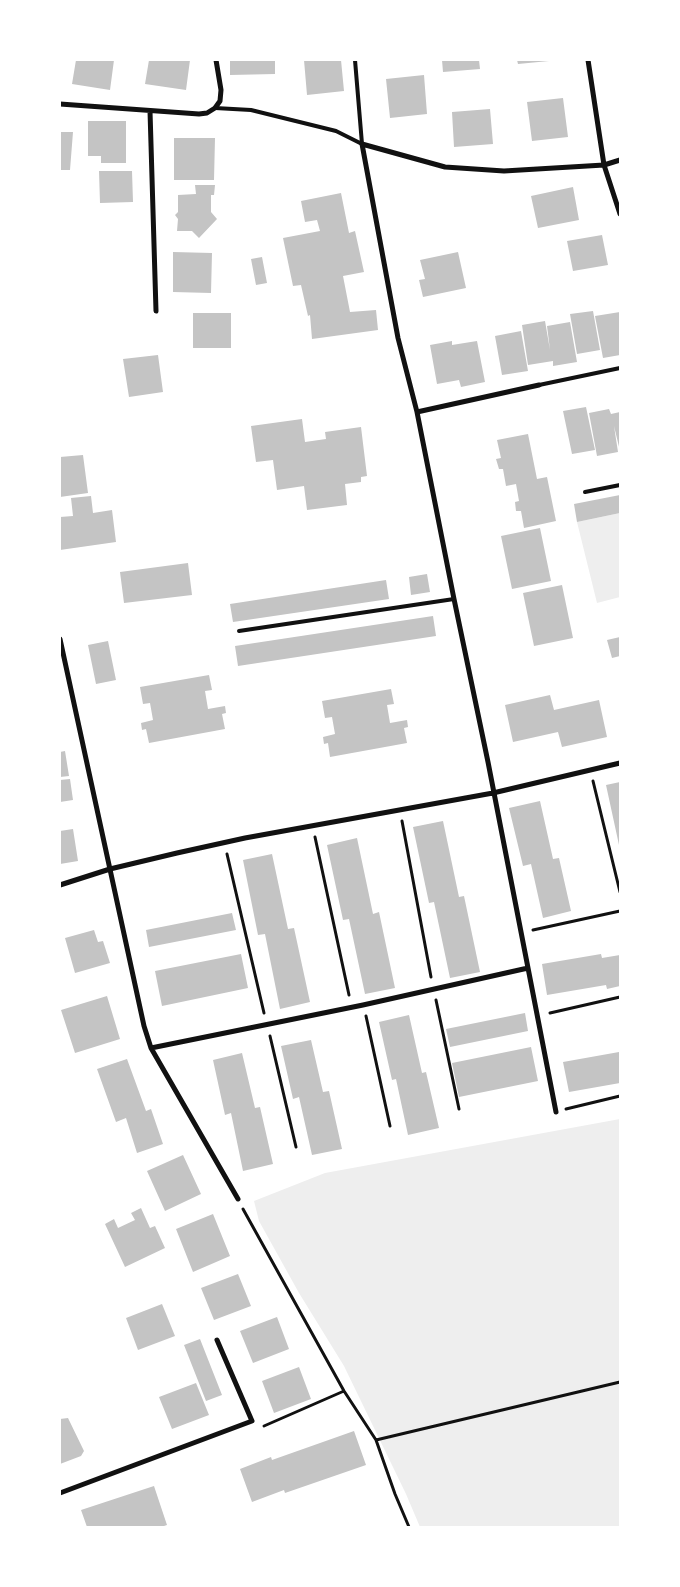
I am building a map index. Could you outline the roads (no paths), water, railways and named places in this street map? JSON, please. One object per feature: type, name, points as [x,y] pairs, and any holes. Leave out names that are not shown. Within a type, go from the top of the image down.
[{"type":"street","points":[[60,104],[207,113],[215,108],[220,101],[222,90],[216,60]]},
{"type":"street","points":[[588,60],[604,165],[620,214]]},
{"type":"street","points":[[150,111],[156,312]]},
{"type":"street","points":[[556,1112],[417,412],[398,338],[362,144],[445,167],[504,171],[604,165],[620,160]]},
{"type":"street","points":[[417,412],[539,385]]},
{"type":"street","points":[[60,639],[142,1018],[151,1048],[238,1200]]},
{"type":"street","points":[[60,885],[110,868],[224,843],[493,793],[620,763]]},
{"type":"street","points":[[151,1048],[434,990],[528,968]]},
{"type":"street","points":[[60,1493],[252,1421],[217,1340]]},
{"type":"lane","points":[[355,60],[362,144]]},
{"type":"lane","points":[[215,108],[251,110],[336,131],[362,144]]},
{"type":"lane","points":[[539,385],[620,368]]},
{"type":"lane","points":[[585,492],[620,485]]},
{"type":"lane","points":[[239,631],[454,599]]}]
